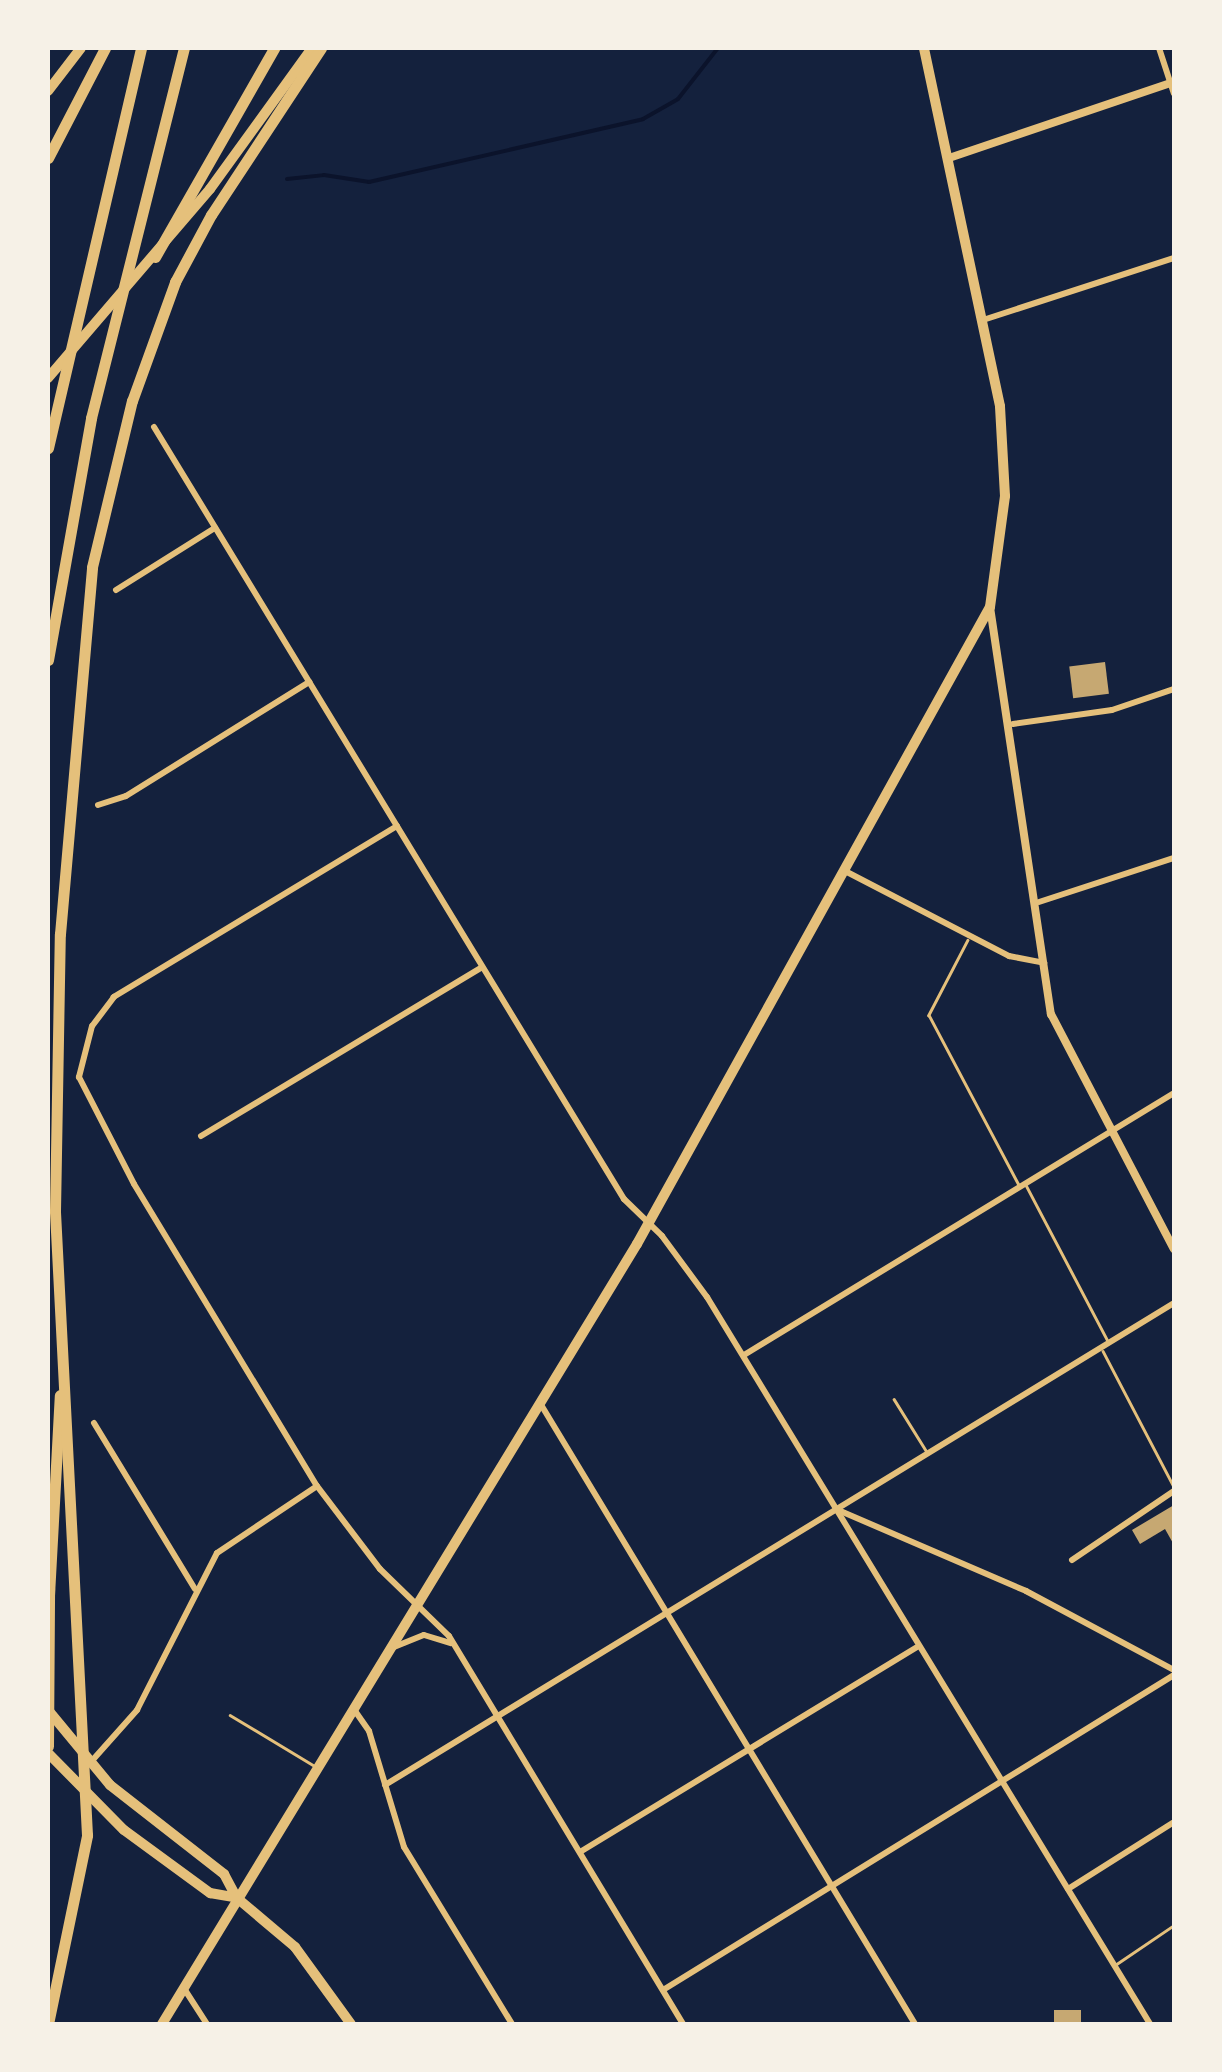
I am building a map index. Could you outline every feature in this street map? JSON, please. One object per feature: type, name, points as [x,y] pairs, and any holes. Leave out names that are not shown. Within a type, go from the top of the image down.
[{"type":"highway","points":[[48,158],[105,48]]},
{"type":"highway","points":[[48,448],[141,48]]},
{"type":"highway","points":[[48,660],[91,418],[184,48]]},
{"type":"highway","points":[[155,257],[274,48]]},
{"type":"highway","points":[[48,2024],[88,1836],[83,1661],[55,1211],[60,934],[90,586],[132,401],[175,282],[231,183],[321,48]]},
{"type":"highway","points":[[49,1595],[64,1341]]},
{"type":"highway","points":[[48,1519],[48,1750]]},
{"type":"main road","points":[[48,91],[80,48]]},
{"type":"main road","points":[[48,378],[155,257],[312,48]]},
{"type":"main road","points":[[162,2024],[648,1223],[846,871],[957,658],[990,607],[1006,465],[983,320],[924,48]]},
{"type":"main road","points":[[48,1709],[89,1764],[224,1874],[238,1898],[295,1947],[351,2024]]},
{"type":"main road","points":[[48,1750],[72,1782],[210,1893],[238,1898]]},
{"type":"street","points":[[1159,48],[1174,94]]},
{"type":"street","points":[[949,158],[1173,83]]},
{"type":"street","points":[[983,320],[1174,258]]},
{"type":"street","points":[[154,427],[624,1199],[648,1223],[744,1355],[1000,1783],[1150,2024]]},
{"type":"street","points":[[116,590],[215,528]]},
{"type":"street","points":[[990,607],[1013,724],[1051,1014],[1174,1249]]},
{"type":"street","points":[[98,804],[126,796],[310,682]]},
{"type":"street","points":[[1013,724],[1112,710],[1174,689]]},
{"type":"street","points":[[397,826],[114,998],[84,1047],[83,1091],[317,1486],[357,1541],[457,1649],[683,2024]]},
{"type":"street","points":[[1039,902],[1174,858]]},
{"type":"street","points":[[846,871],[1009,956],[1044,963]]},
{"type":"street","points":[[201,1136],[482,967]]},
{"type":"street","points":[[744,1355],[1174,1092]]},
{"type":"street","points":[[385,1784],[1174,1303]]},
{"type":"street","points":[[540,1403],[914,2024]]},
{"type":"street","points":[[94,1424],[196,1590]]},
{"type":"street","points":[[72,1782],[137,1710],[196,1590],[223,1546],[317,1486]]},
{"type":"street","points":[[1072,1560],[1174,1489]]},
{"type":"street","points":[[662,1990],[1174,1673],[1026,1591],[868,1528],[837,1509]]},
{"type":"street","points":[[388,1650],[429,1634],[457,1649]]},
{"type":"street","points":[[580,1852],[918,1647]]},
{"type":"street","points":[[353,1708],[369,1731],[404,1847],[512,2024]]},
{"type":"street","points":[[1068,1889],[1174,1822]]},
{"type":"street","points":[[185,1990],[207,2024]]},
{"type":"lane","points":[[970,937],[929,1015],[1105,1345],[1174,1489]]},
{"type":"lane","points":[[894,1399],[927,1453]]},
{"type":"lane","points":[[230,1715],[318,1768]]},
{"type":"lane","points":[[1114,1966],[1174,1925]]},
{"type":"building","points":[[1105,662],[1109,694],[1073,698],[1069,666]]},
{"type":"building","points":[[1174,1505],[1174,1545],[1165,1529],[1140,1544],[1132,1530]]},
{"type":"building","points":[[1054,2010],[1081,2010],[1081,2024],[1054,2024]]},
{"type":"waterway","points":[[287,179],[324,175],[369,182],[643,119],[678,99],[718,48]]}]
